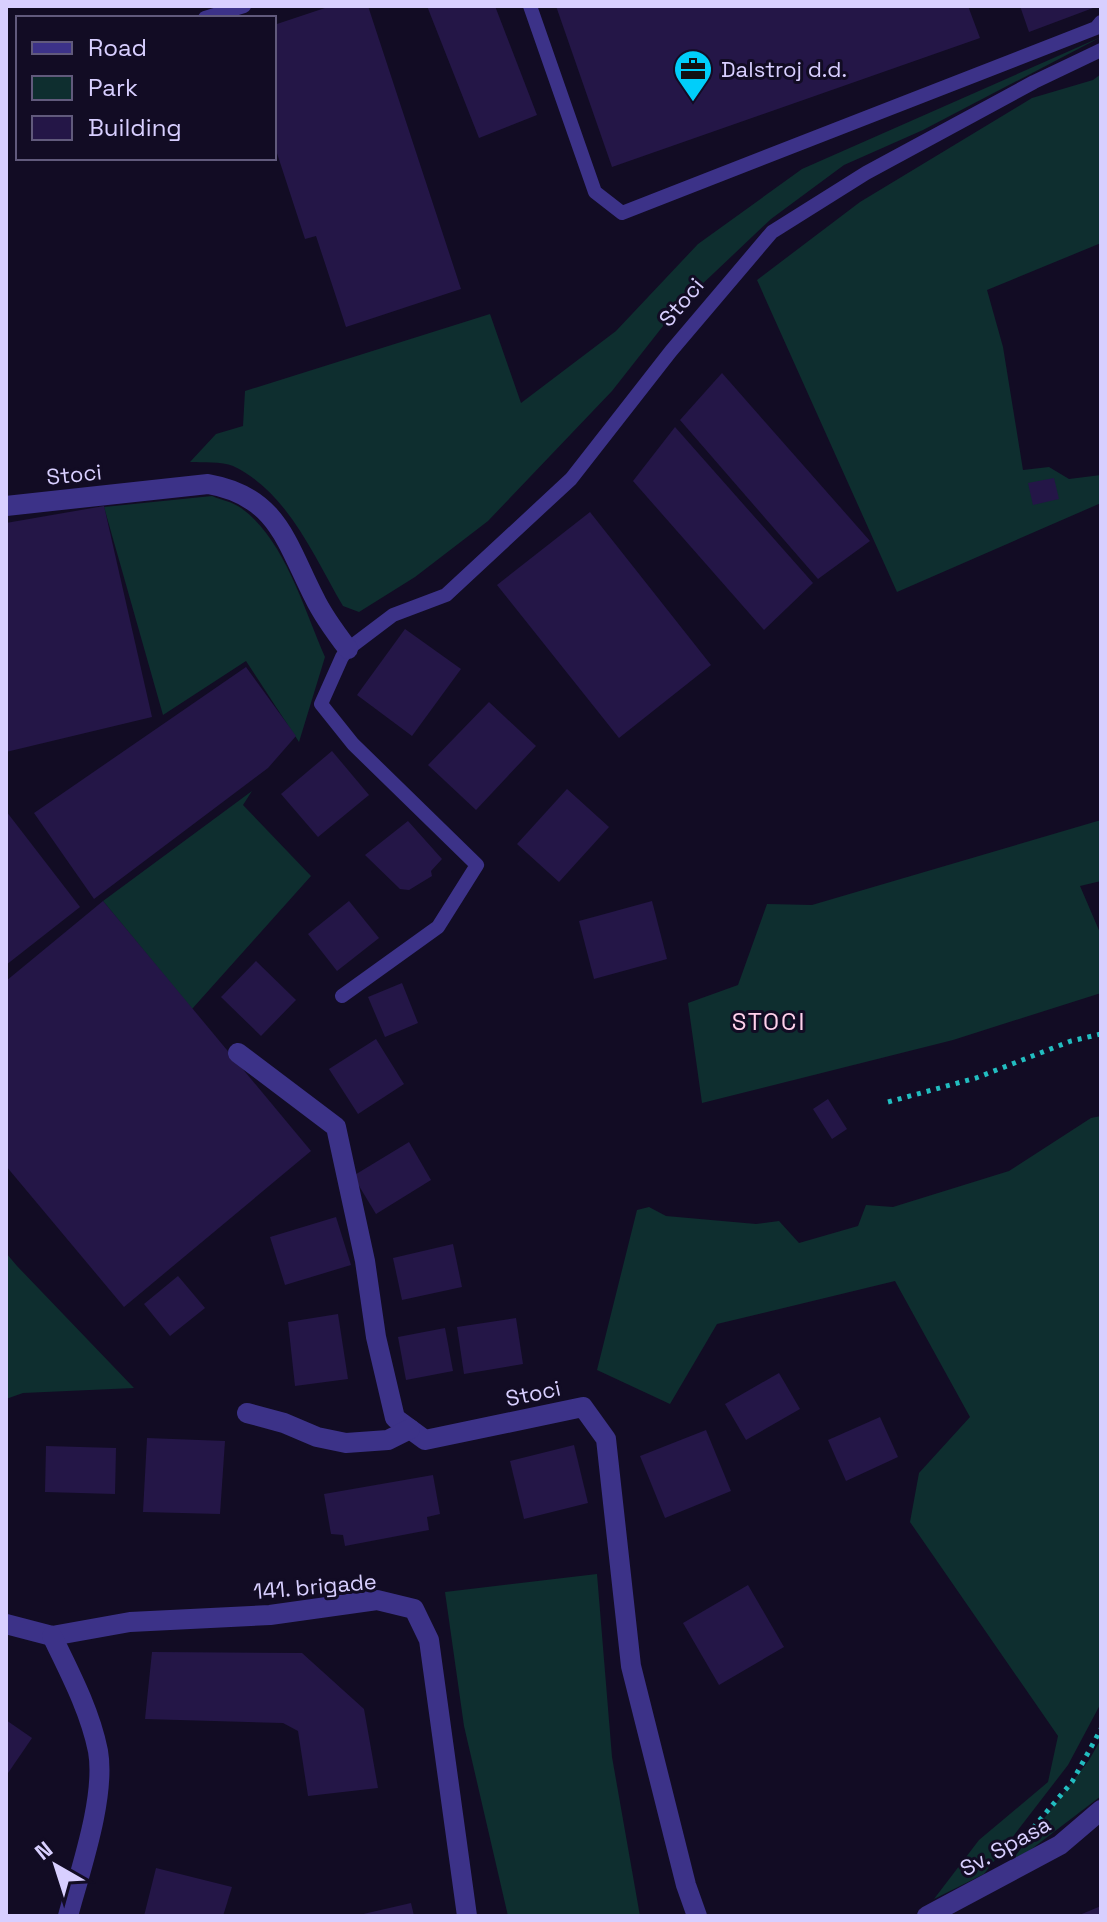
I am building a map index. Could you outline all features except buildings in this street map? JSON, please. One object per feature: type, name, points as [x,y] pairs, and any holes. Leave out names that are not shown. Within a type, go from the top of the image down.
[{"type":"street","name":"Stoci","points":[[6,506],[208,484],[228,488],[253,500],[274,518],[289,541],[329,625],[348,649]]},
{"type":"street","points":[[238,1053],[336,1127],[395,1418],[410,1429],[388,1440],[346,1443],[317,1437],[284,1423],[247,1413]]},
{"type":"street","name":"Stoci","points":[[410,1429],[425,1440],[583,1407],[606,1439],[631,1666],[686,1885],[697,1916]]},
{"type":"street","name":"141. brigade","points":[[6,1624],[52,1636],[130,1622],[270,1615],[377,1600],[414,1609],[429,1640],[467,1916]]},
{"type":"street","points":[[52,1636],[79,1693],[98,1753],[97,1806],[68,1916]]},
{"type":"street","name":"Sv. Spasa","points":[[927,1916],[1060,1845],[1101,1810]]},
{"type":"lane","points":[[212,16],[244,6]]},
{"type":"lane","points":[[530,6],[595,192],[622,213],[1096,28],[1101,22]]},
{"type":"lane","name":"Stoci","points":[[342,996],[438,927],[477,865],[353,744],[321,704],[348,649],[393,615],[446,595],[571,479],[671,351],[772,232],[866,173],[1034,82],[1101,50]]},
{"type":"path","points":[[888,1102],[976,1078],[1071,1041],[1101,1034]]},
{"type":"path","points":[[1025,1839],[1072,1782],[1101,1729]]},
{"type":"green space","points":[[1101,37],[923,130],[844,165],[771,219],[678,307],[612,391],[488,521],[415,577],[359,612],[343,606],[298,527],[269,492],[252,477],[228,464],[190,462],[216,434],[243,426],[245,391],[490,314],[521,403],[616,331],[698,244],[802,169]]},
{"type":"green space","points":[[1101,74],[1101,243],[987,290],[1003,347],[1023,470],[1049,467],[1069,479],[1101,475],[1101,503],[897,592],[757,280],[860,202],[1032,98],[1093,80]]},
{"type":"green space","points":[[212,496],[241,508],[269,537],[291,576],[325,657],[299,742],[246,661],[163,715],[104,507]]},
{"type":"green space","points":[[252,791],[243,805],[311,876],[192,1009],[103,901]]},
{"type":"green space","points":[[1101,820],[1101,881],[1080,886],[1101,935],[1101,993],[953,1040],[702,1103],[688,1003],[738,985],[767,904],[812,905]]},
{"type":"green space","points":[[1101,1116],[1101,1703],[1068,1765],[984,1874],[934,1899],[979,1840],[1048,1782],[1058,1736],[910,1522],[919,1473],[970,1417],[895,1281],[717,1324],[670,1404],[597,1370],[637,1210],[649,1207],[666,1216],[756,1224],[779,1221],[799,1243],[858,1226],[866,1205],[893,1207],[1009,1171],[1091,1118]]},
{"type":"green space","points":[[6,1253],[134,1388],[23,1393],[6,1399]]},
{"type":"green space","points":[[597,1574],[612,1757],[640,1916],[508,1916],[464,1726],[445,1592]]},
{"type":"green space","points":[[1101,1739],[1101,1796],[1029,1851],[1013,1859],[1089,1760]]},
{"type":"place","name":"Dalstroj d.d.","points":[[693,103]]},
{"type":"district","name":"STOCI","points":[[769,1022]]}]
